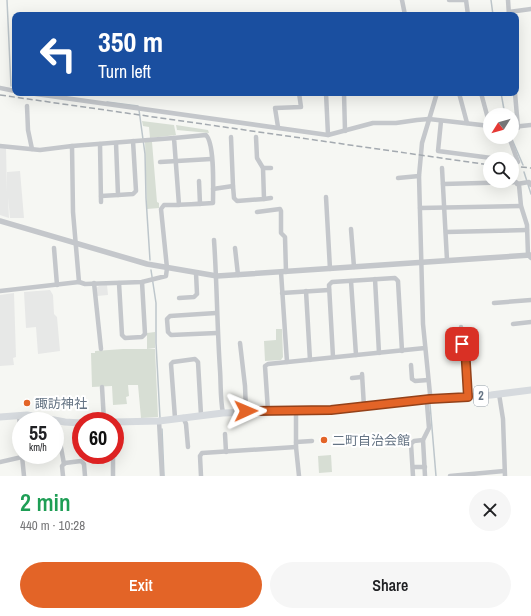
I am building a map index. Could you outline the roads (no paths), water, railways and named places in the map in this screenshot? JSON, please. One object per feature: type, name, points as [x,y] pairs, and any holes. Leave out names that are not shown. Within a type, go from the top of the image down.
[{"type":"main road","name":"2","points":[[124,422],[159,421],[183,417],[246,411],[296,411],[364,407],[430,399],[468,397],[531,390]]},
{"type":"main road","points":[[0,417],[12,416]]},
{"type":"street","points":[[402,0],[405,12]]},
{"type":"street","points":[[449,0],[466,0],[468,12]]},
{"type":"street","points":[[508,0],[509,12]]},
{"type":"street","points":[[514,12],[531,9]]},
{"type":"street","points":[[0,88],[12,90]]},
{"type":"street","points":[[51,96],[328,135],[373,123],[396,123],[428,119],[483,125]]},
{"type":"street","points":[[278,127],[275,108],[301,107],[299,96]]},
{"type":"street","points":[[326,96],[328,135]]},
{"type":"street","points":[[344,96],[345,131]]},
{"type":"street","points":[[425,476],[423,440],[429,428],[427,404],[430,399],[421,262],[419,176],[420,155],[428,119],[436,96]]},
{"type":"street","points":[[461,96],[467,123]]},
{"type":"street","points":[[482,96],[485,108]]},
{"type":"street","points":[[515,96],[516,108]]},
{"type":"street","points":[[27,106],[28,130],[32,149]]},
{"type":"street","points":[[441,121],[438,150],[483,157]]},
{"type":"street","points":[[519,128],[531,125]]},
{"type":"street","points":[[0,146],[32,149],[58,149],[72,146],[206,135],[209,138],[213,189],[213,203],[164,205],[161,209],[167,268],[166,276],[142,282],[79,282],[0,291]]},
{"type":"street","points":[[231,137],[234,198],[237,201],[271,198]]},
{"type":"street","points":[[256,137],[257,158],[263,168],[264,199]]},
{"type":"street","points":[[174,138],[179,205]]},
{"type":"street","points":[[100,144],[101,199],[118,195],[133,194],[136,191],[133,141]]},
{"type":"street","points":[[116,143],[118,195]]},
{"type":"street","points":[[72,146],[73,212],[79,282]]},
{"type":"street","points":[[160,162],[211,159]]},
{"type":"street","points":[[263,168],[271,168]]},
{"type":"street","points":[[442,168],[447,260]]},
{"type":"street","points":[[398,178],[419,176]]},
{"type":"street","points":[[200,181],[200,204]]},
{"type":"street","points":[[443,184],[483,183]]},
{"type":"street","points":[[519,184],[529,183]]},
{"type":"street","points":[[213,189],[233,186]]},
{"type":"street","points":[[0,221],[167,268],[196,274],[217,276],[447,260],[530,256],[527,230],[518,188]]},
{"type":"street","points":[[326,197],[330,269]]},
{"type":"street","points":[[420,208],[521,206]]},
{"type":"street","points":[[257,212],[280,208],[281,211],[281,233],[285,237],[282,293],[286,362]]},
{"type":"street","points":[[351,229],[354,267]]},
{"type":"street","points":[[446,232],[527,230]]},
{"type":"street","points":[[214,240],[217,276],[216,313],[223,413]]},
{"type":"street","points":[[54,248],[57,285]]},
{"type":"street","points":[[235,248],[238,275]]},
{"type":"street","points":[[179,298],[194,297],[197,294],[196,274]]},
{"type":"street","points":[[333,357],[328,285],[332,282],[395,278],[398,281],[402,351]]},
{"type":"street","points":[[375,279],[379,353]]},
{"type":"street","points":[[351,281],[356,355]]},
{"type":"street","points":[[119,283],[122,336],[125,338],[142,337],[145,334],[142,282]]},
{"type":"street","points":[[94,283],[101,349]]},
{"type":"street","points":[[282,293],[329,290]]},
{"type":"street","points":[[306,291],[310,360]]},
{"type":"street","points":[[494,303],[531,300]]},
{"type":"street","points":[[216,313],[170,316],[167,319],[168,332],[171,335],[218,333]]},
{"type":"street","points":[[513,324],[531,322]]},
{"type":"street","points":[[460,327],[462,344],[465,347],[468,397]]},
{"type":"street","points":[[240,343],[245,386],[246,411]]},
{"type":"street","points":[[268,411],[266,366],[268,364],[426,348]]},
{"type":"street","points":[[175,418],[171,364],[173,362],[194,359],[198,362],[201,415]]},
{"type":"street","points":[[411,365],[412,379],[415,381],[428,380]]},
{"type":"street","points":[[352,378],[362,376],[364,407]]},
{"type":"street","points":[[102,387],[103,412]]},
{"type":"street","points":[[450,476],[505,474],[503,419],[499,394]]},
{"type":"street","points":[[296,411],[296,445],[299,476]]},
{"type":"street","points":[[183,417],[186,424],[188,446]]},
{"type":"street","points":[[159,421],[162,476]]},
{"type":"street","points":[[225,434],[226,452]]},
{"type":"street","points":[[413,476],[411,444],[414,441],[423,440]]},
{"type":"street","points":[[201,476],[200,456],[202,453],[296,445],[312,441]]},
{"type":"street","points":[[0,462],[12,459]]},
{"type":"street","points":[[63,476],[62,466],[64,464],[81,461],[84,464],[85,476]]},
{"type":"street","points":[[23,464],[24,476]]},
{"type":"street","points":[[113,464],[113,476]]},
{"type":"street","points":[[413,467],[425,466]]},
{"type":"waterway","points":[[7,0],[11,86]]},
{"type":"waterway","points":[[491,0],[493,12]]},
{"type":"waterway","points":[[502,96],[504,108]]},
{"type":"waterway","points":[[107,102],[138,106]]},
{"type":"waterway","points":[[139,110],[145,154],[150,260]]},
{"type":"waterway","points":[[514,144],[523,165]]},
{"type":"waterway","points":[[524,172],[531,194]]},
{"type":"waterway","points":[[151,270],[156,303],[156,343],[160,418]]},
{"type":"waterway","points":[[430,404],[436,476]]},
{"type":"waterway","points":[[162,429],[164,476]]},
{"type":"railway","points":[[0,95],[483,164]]},
{"type":"railway","points":[[519,167],[531,168]]},
{"type":"place","name":"諏訪神社","points":[[27,403]]},
{"type":"place","name":"二町自治会館","points":[[324,440]]}]
